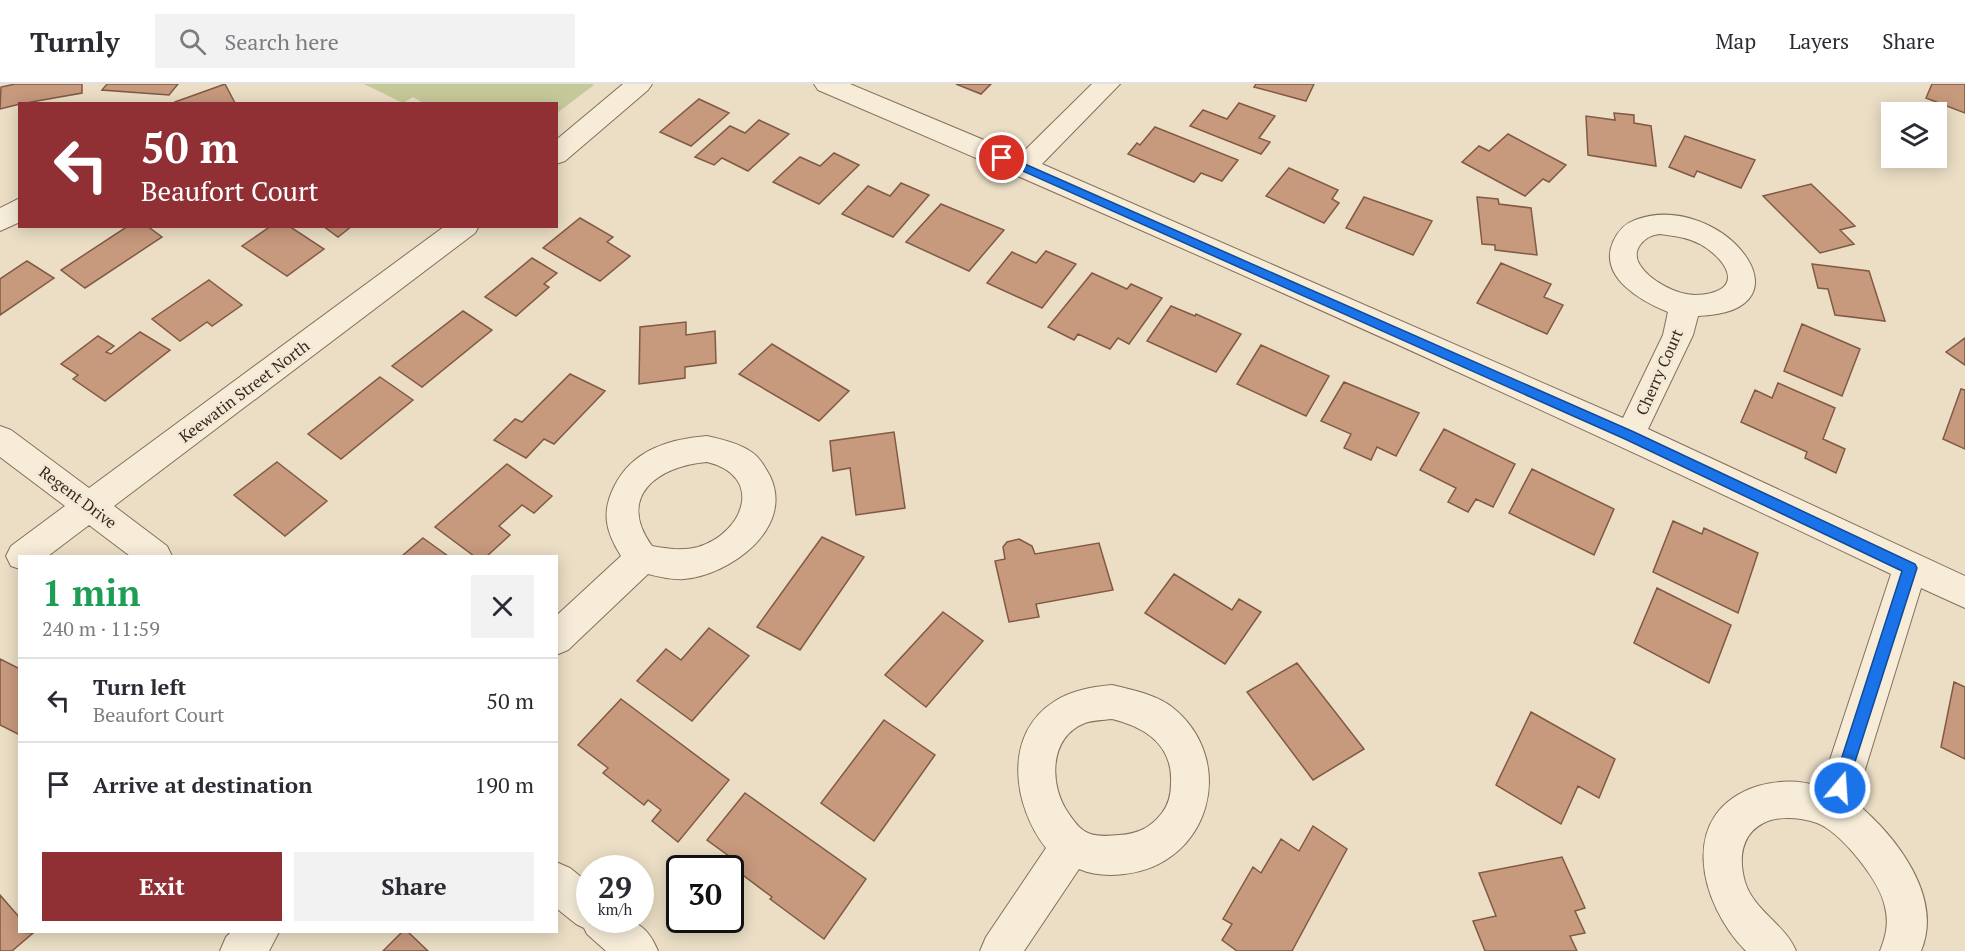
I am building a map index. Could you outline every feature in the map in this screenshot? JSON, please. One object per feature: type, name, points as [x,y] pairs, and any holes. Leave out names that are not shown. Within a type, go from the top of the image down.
[{"type":"street","points":[[558,153],[639,84]]},
{"type":"street","points":[[827,84],[1024,167],[1630,435],[1965,593]]},
{"type":"street","points":[[1024,167],[1107,84]]},
{"type":"street","points":[[0,221],[18,209]]},
{"type":"street","name":"Keewatin Street North","points":[[25,555],[462,228]]},
{"type":"street","name":"Cherry Court","points":[[1630,435],[1678,335],[1683,318],[1683,306]]},
{"type":"street","name":"Regent Drive","points":[[0,439],[154,555]]},
{"type":"street","points":[[558,637],[642,558]]},
{"type":"street","name":"Keewatin Street North","points":[[0,573],[18,560]]},
{"type":"street","points":[[1833,810],[1910,568]]},
{"type":"street","points":[[1112,702],[1137,707],[1159,719],[1176,737],[1188,759],[1192,783],[1188,808],[1176,828],[1158,845],[1134,854],[1112,856],[1091,854],[1071,846],[1054,827],[1044,809],[1035,784],[1037,757],[1047,734],[1064,716],[1086,705],[1112,702]]},
{"type":"street","points":[[1776,951],[1751,928],[1731,898],[1722,868],[1723,840],[1734,819],[1754,805],[1780,800],[1806,803],[1833,810],[1864,837],[1885,862],[1901,890],[1908,918],[1905,944],[1900,951]]},
{"type":"street","points":[[1000,951],[1071,846]]},
{"type":"street","points":[[558,884],[576,898]]},
{"type":"street","points":[[240,951],[258,933]]},
{"type":"street","points":[[617,933],[638,951]]},
{"type":"green space","points":[[364,84],[594,85],[558,112],[558,102],[422,102],[413,97],[401,102]]},
{"type":"building","points":[[15,84],[82,84],[82,93],[31,102],[18,102],[18,104],[0,109],[1,87]]},
{"type":"building","points":[[107,84],[178,84],[169,95],[102,90]]},
{"type":"building","points":[[225,84],[234,102],[175,102]]},
{"type":"building","points":[[956,84],[991,84],[981,94]]},
{"type":"building","points":[[1256,84],[1314,84],[1306,101],[1254,87]]},
{"type":"building","points":[[1932,84],[1965,84],[1965,113],[1947,106],[1947,102],[1936,102],[1926,98]]},
{"type":"building","points":[[699,99],[729,113],[691,146],[660,132]]},
{"type":"building","points":[[1239,103],[1275,116],[1259,138],[1270,142],[1261,154],[1190,126],[1203,110],[1227,119]]},
{"type":"building","points":[[1614,113],[1634,115],[1634,123],[1651,126],[1656,166],[1588,155],[1586,116],[1615,120]]},
{"type":"building","points":[[759,120],[789,134],[748,171],[722,158],[714,165],[695,157],[730,126],[745,133]]},
{"type":"building","points":[[1155,127],[1238,160],[1222,181],[1201,173],[1194,182],[1128,154],[1137,143],[1140,145]]},
{"type":"building","points":[[1508,134],[1566,165],[1549,182],[1543,179],[1525,196],[1462,162],[1479,146],[1489,151]]},
{"type":"building","points":[[1685,136],[1755,160],[1741,188],[1697,171],[1694,177],[1669,167]]},
{"type":"building","points":[[834,153],[859,165],[819,204],[773,182],[800,157],[820,166]]},
{"type":"building","points":[[1289,168],[1338,190],[1332,199],[1339,203],[1324,223],[1266,196]]},
{"type":"building","points":[[901,183],[929,195],[893,237],[842,214],[868,186],[890,196]]},
{"type":"building","points":[[1811,184],[1855,226],[1840,230],[1854,244],[1820,253],[1763,196]]},
{"type":"building","points":[[1364,197],[1432,221],[1413,255],[1346,228]]},
{"type":"building","points":[[1477,197],[1498,199],[1499,204],[1531,208],[1537,255],[1495,250],[1495,245],[1482,244]]},
{"type":"building","points":[[941,204],[1004,230],[969,271],[906,242]]},
{"type":"building","points":[[580,218],[613,237],[607,242],[630,256],[600,281],[543,248]]},
{"type":"building","points":[[125,228],[150,228],[162,237],[85,288],[61,270]]},
{"type":"building","points":[[268,228],[292,228],[324,249],[287,276],[242,246]]},
{"type":"building","points":[[326,228],[349,228],[338,237]]},
{"type":"building","points":[[1046,251],[1076,264],[1042,308],[987,283],[1012,252],[1036,263]]},
{"type":"building","points":[[532,258],[557,273],[544,284],[549,287],[516,316],[485,297]]},
{"type":"building","points":[[27,261],[54,278],[0,315],[0,279]]},
{"type":"building","points":[[1501,263],[1551,284],[1544,297],[1563,305],[1547,334],[1477,303]]},
{"type":"building","points":[[1812,264],[1869,271],[1885,321],[1835,315],[1828,289],[1818,288]]},
{"type":"building","points":[[1092,273],[1127,289],[1131,284],[1162,298],[1129,344],[1118,338],[1110,349],[1078,334],[1074,340],[1048,327]]},
{"type":"building","points":[[209,280],[242,305],[212,326],[207,322],[180,341],[152,319]]},
{"type":"building","points":[[1171,306],[1195,316],[1196,314],[1241,334],[1216,372],[1147,341]]},
{"type":"building","points":[[463,311],[492,330],[422,387],[392,366]]},
{"type":"building","points":[[686,322],[686,335],[715,331],[716,363],[685,367],[685,378],[639,384],[640,327]]},
{"type":"building","points":[[1802,324],[1860,349],[1842,396],[1784,371]]},
{"type":"building","points":[[140,332],[170,350],[105,401],[73,379],[78,375],[61,364],[98,336],[114,346],[106,352],[111,354]]},
{"type":"building","points":[[1965,338],[1965,365],[1946,352]]},
{"type":"building","points":[[772,344],[849,391],[819,421],[739,374]]},
{"type":"building","points":[[1261,345],[1329,376],[1306,416],[1237,384]]},
{"type":"building","points":[[570,374],[605,391],[554,444],[544,439],[526,458],[494,440],[515,419],[522,422]]},
{"type":"building","points":[[380,377],[413,400],[341,459],[308,434]]},
{"type":"building","points":[[1344,382],[1419,413],[1396,456],[1377,447],[1371,460],[1344,448],[1351,434],[1321,421]]},
{"type":"building","points":[[1778,383],[1835,408],[1823,439],[1845,449],[1836,473],[1805,458],[1807,452],[1741,422],[1755,390],[1772,398]]},
{"type":"building","points":[[1961,389],[1965,390],[1965,449],[1943,439]]},
{"type":"building","points":[[1444,429],[1515,464],[1493,507],[1476,499],[1468,512],[1448,502],[1456,488],[1420,470]]},
{"type":"building","points":[[894,432],[905,508],[856,515],[850,468],[833,471],[830,441]]},
{"type":"building","points":[[277,462],[327,501],[285,536],[234,495]]},
{"type":"building","points":[[507,464],[552,496],[534,513],[522,505],[499,526],[510,535],[488,555],[473,555],[435,527]]},
{"type":"building","points":[[1532,469],[1614,509],[1594,555],[1509,513]]},
{"type":"building","points":[[1673,521],[1702,534],[1704,528],[1758,553],[1738,613],[1653,572]]},
{"type":"building","points":[[822,537],[864,557],[800,650],[757,627]]},
{"type":"building","points":[[423,538],[447,555],[403,555]]},
{"type":"building","points":[[1019,539],[1032,546],[1035,554],[1099,543],[1113,590],[1036,604],[1039,617],[1009,622],[995,561],[1005,559],[1003,547],[1007,542]]},
{"type":"building","points":[[1174,574],[1232,610],[1239,599],[1261,612],[1225,664],[1145,613]]},
{"type":"building","points":[[1657,588],[1731,625],[1709,683],[1634,643]]},
{"type":"building","points":[[943,612],[983,641],[926,707],[885,675]]},
{"type":"building","points":[[709,628],[749,656],[692,721],[637,681],[666,649],[681,660]]},
{"type":"building","points":[[0,659],[18,668],[18,734],[0,725]]},
{"type":"building","points":[[1297,663],[1364,749],[1313,780],[1247,692]]},
{"type":"building","points":[[1954,682],[1965,687],[1965,759],[1941,747]]},
{"type":"building","points":[[621,699],[729,780],[678,842],[652,821],[661,810],[648,800],[644,805],[603,773],[608,768],[578,745]]},
{"type":"building","points":[[1531,712],[1615,759],[1599,798],[1578,786],[1561,824],[1496,785]]},
{"type":"building","points":[[884,720],[935,755],[874,841],[821,803]]},
{"type":"building","points":[[745,793],[866,879],[824,939],[770,899],[772,897],[744,876],[744,855],[728,855],[707,840]]},
{"type":"building","points":[[1313,826],[1347,849],[1292,951],[1237,951],[1222,940],[1232,924],[1223,919],[1253,867],[1261,873],[1281,839],[1299,851]]},
{"type":"building","points":[[1562,857],[1585,908],[1575,911],[1585,933],[1570,936],[1577,951],[1485,951],[1473,921],[1496,916],[1479,873]]},
{"type":"building","points":[[0,895],[18,916],[18,933],[33,933],[12,951],[0,951]]},
{"type":"building","points":[[401,933],[409,933],[428,951],[383,951]]},
{"type":"route","points":[[1002,158],[1630,435],[1910,568],[1840,788]]}]
